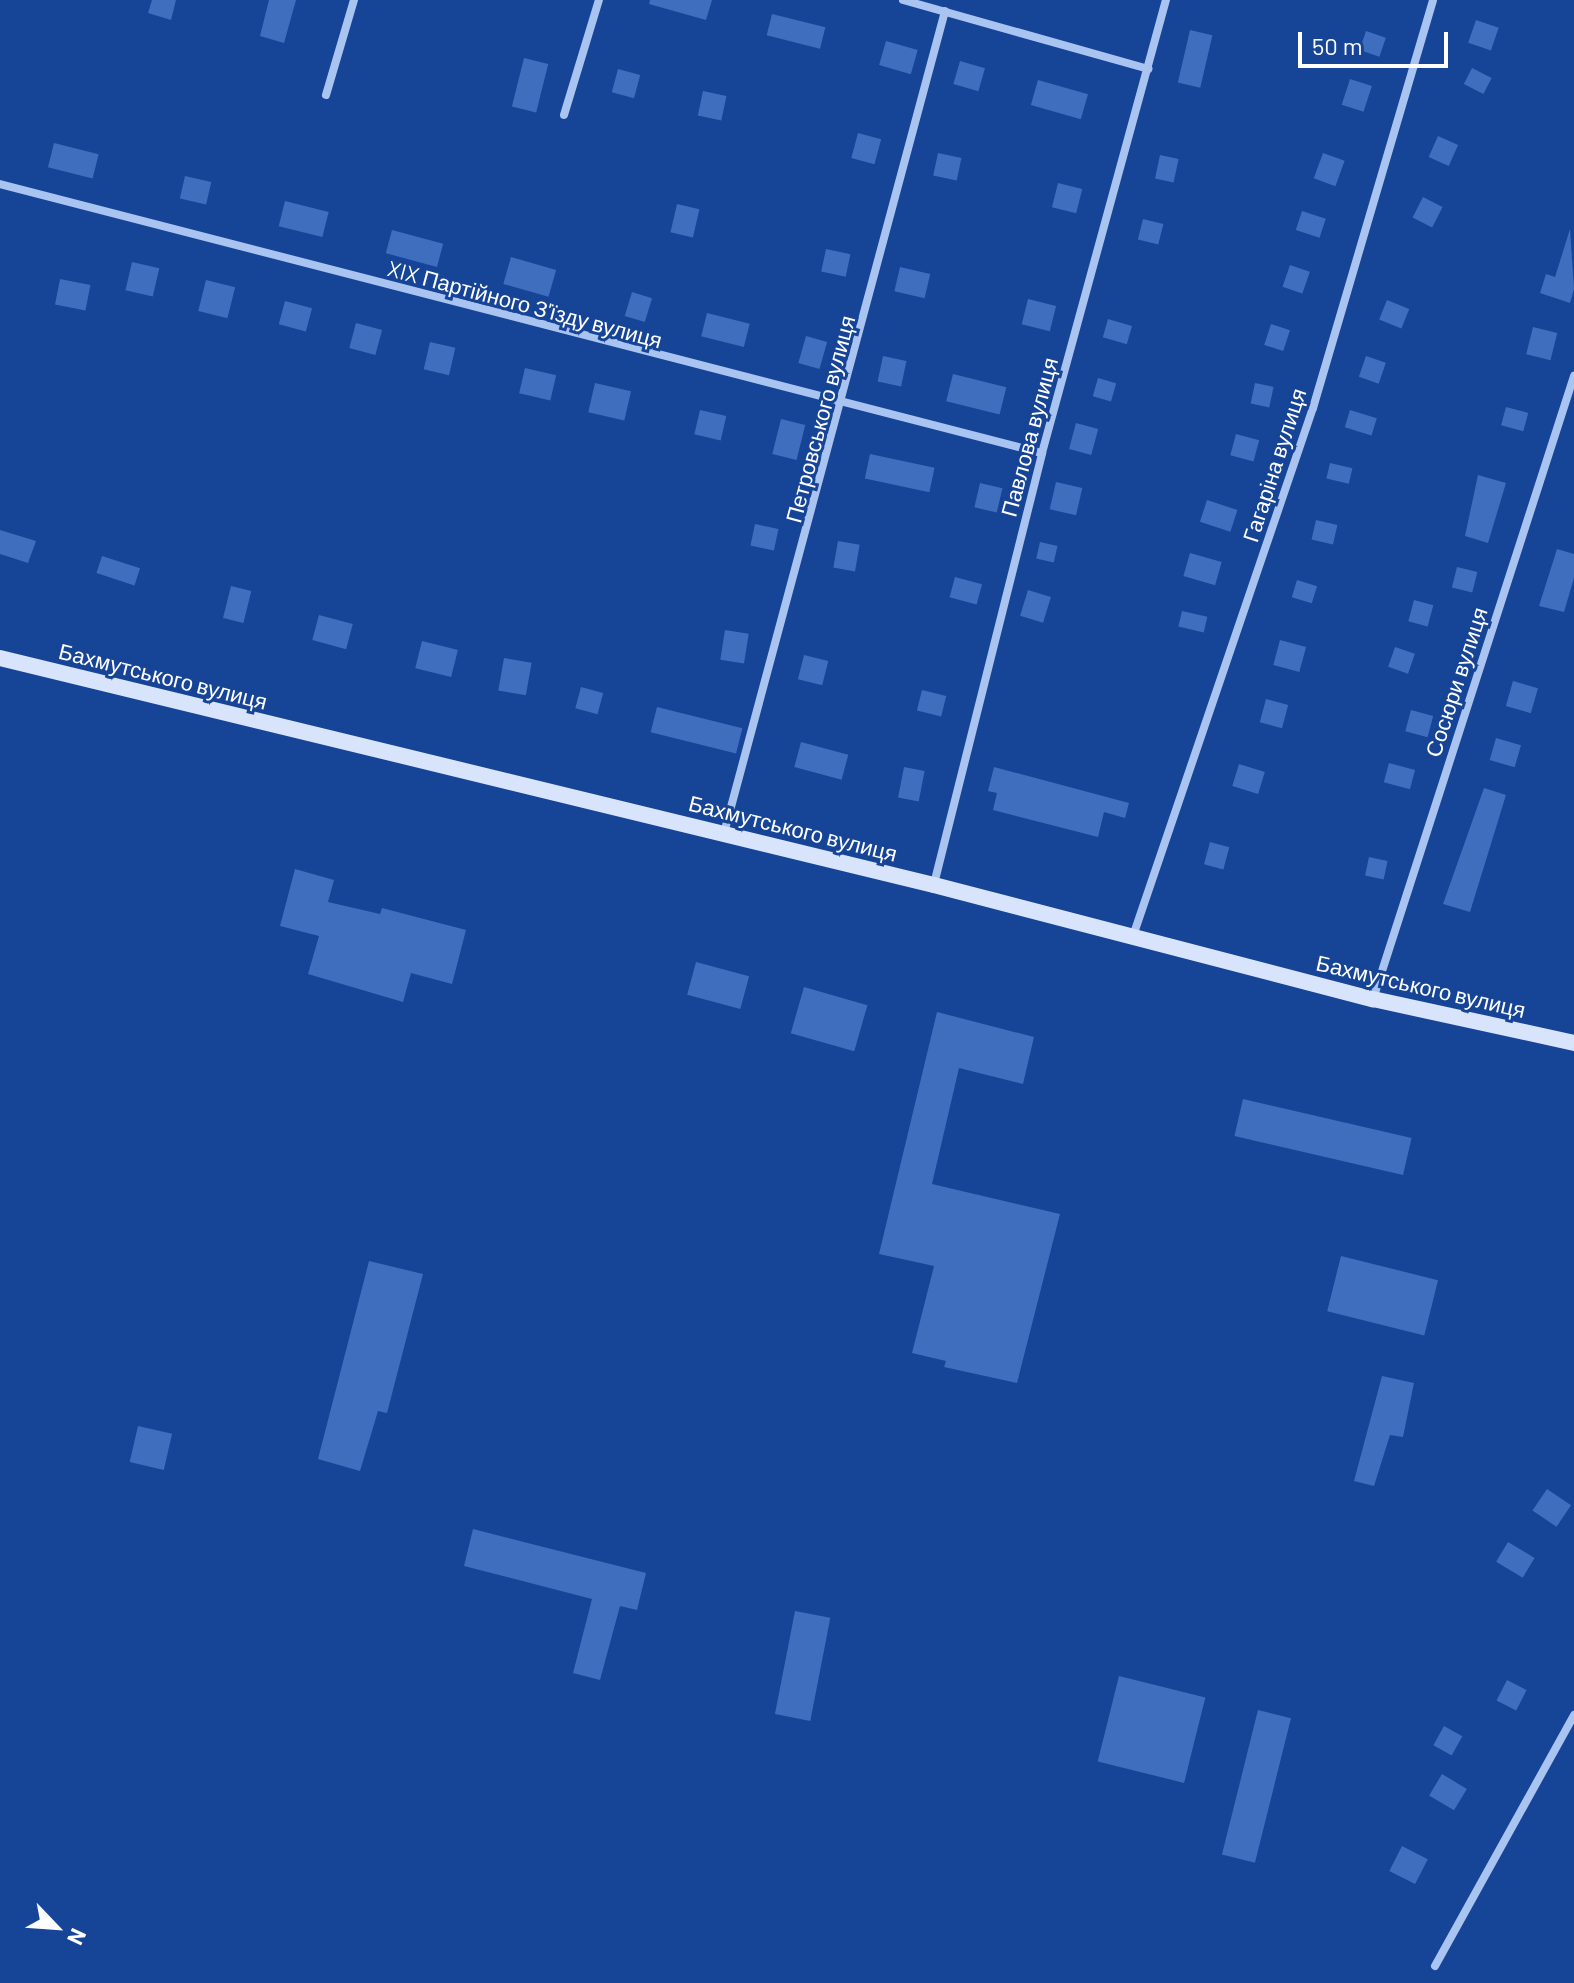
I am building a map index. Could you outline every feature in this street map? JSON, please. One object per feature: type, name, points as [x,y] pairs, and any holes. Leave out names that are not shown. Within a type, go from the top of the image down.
[{"type":"main road","name":"Бахмутського вулиця","points":[[0,658],[934,885],[1373,999],[1574,1043]]},
{"type":"street","points":[[326,95],[354,0]]},
{"type":"street","points":[[564,115],[599,0]]},
{"type":"street","points":[[903,0],[1148,69]]},
{"type":"street","name":"Павлова вулиця","points":[[934,885],[1042,453],[1166,0]]},
{"type":"street","name":"Гагаріна вулиця","points":[[1133,937],[1313,408],[1433,0]]},
{"type":"street","name":"Петровського вулиця","points":[[723,834],[842,406],[945,11]]},
{"type":"street","name":"XIX Партійного З'їзду вулиця","points":[[0,184],[842,406],[1042,453]]},
{"type":"street","name":"Сосюри вулиця","points":[[1373,999],[1574,376]]},
{"type":"street","points":[[1435,1966],[1574,1715]]},
{"type":"building","points":[[152,0],[176,0],[171,20],[148,13]]},
{"type":"building","points":[[269,0],[296,0],[284,43],[260,36]]},
{"type":"building","points":[[650,0],[712,0],[706,20],[649,4]]},
{"type":"building","points":[[772,14],[825,27],[820,49],[767,35]]},
{"type":"building","points":[[1476,20],[1499,28],[1491,51],[1468,43]]},
{"type":"building","points":[[1190,30],[1212,35],[1200,88],[1178,83]]},
{"type":"building","points":[[1366,31],[1386,38],[1379,57],[1359,50]]},
{"type":"building","points":[[886,41],[918,50],[911,74],[879,65]]},
{"type":"building","points":[[524,58],[548,64],[536,113],[512,107]]},
{"type":"building","points":[[960,61],[985,68],[978,91],[953,84]]},
{"type":"building","points":[[1472,68],[1492,78],[1483,94],[1464,84]]},
{"type":"building","points":[[618,69],[640,75],[634,98],[612,92]]},
{"type":"building","points":[[1350,79],[1372,86],[1364,112],[1342,105]]},
{"type":"building","points":[[1038,80],[1088,94],[1081,119],[1031,105]]},
{"type":"building","points":[[703,91],[726,96],[721,120],[698,115]]},
{"type":"building","points":[[858,133],[881,139],[874,164],[851,158]]},
{"type":"building","points":[[1438,136],[1458,145],[1449,166],[1429,157]]},
{"type":"building","points":[[54,143],[99,154],[93,178],[48,167]]},
{"type":"building","points":[[938,153],[961,158],[957,180],[933,175]]},
{"type":"building","points":[[1323,153],[1345,161],[1335,186],[1314,178]]},
{"type":"building","points":[[1160,155],[1179,159],[1174,182],[1155,178]]},
{"type":"building","points":[[185,176],[211,182],[206,204],[180,198]]},
{"type":"building","points":[[1058,183],[1082,189],[1076,213],[1052,207]]},
{"type":"building","points":[[1423,197],[1443,207],[1432,227],[1413,217]]},
{"type":"building","points":[[285,201],[329,212],[322,237],[279,226]]},
{"type":"building","points":[[677,204],[699,209],[693,237],[670,232]]},
{"type":"building","points":[[1302,211],[1326,219],[1320,238],[1296,230]]},
{"type":"building","points":[[1143,219],[1163,224],[1158,244],[1138,239]]},
{"type":"building","points":[[1570,229],[1574,289],[1570,303],[1540,293],[1546,274],[1555,277]]},
{"type":"building","points":[[392,230],[443,244],[437,267],[386,253]]},
{"type":"building","points":[[826,249],[850,254],[846,277],[821,271]]},
{"type":"building","points":[[511,257],[556,270],[548,297],[503,284]]},
{"type":"building","points":[[132,262],[159,268],[153,297],[125,290]]},
{"type":"building","points":[[1290,265],[1310,272],[1302,294],[1283,287]]},
{"type":"building","points":[[900,267],[930,274],[925,298],[894,291]]},
{"type":"building","points":[[60,279],[90,285],[85,310],[55,305]]},
{"type":"building","points":[[206,280],[235,287],[227,318],[198,311]]},
{"type":"building","points":[[632,292],[652,298],[645,322],[625,316]]},
{"type":"building","points":[[1028,299],[1056,306],[1050,331],[1022,324]]},
{"type":"building","points":[[1387,300],[1409,309],[1401,328],[1379,319]]},
{"type":"building","points":[[285,301],[312,308],[306,331],[279,324]]},
{"type":"building","points":[[707,313],[750,324],[744,347],[701,336]]},
{"type":"building","points":[[1108,319],[1132,326],[1127,344],[1103,337]]},
{"type":"building","points":[[356,323],[382,330],[375,355],[349,348]]},
{"type":"building","points":[[1271,324],[1290,330],[1283,351],[1264,345]]},
{"type":"building","points":[[1533,327],[1557,333],[1550,360],[1526,354]]},
{"type":"building","points":[[806,336],[827,342],[819,369],[798,363]]},
{"type":"building","points":[[430,342],[455,348],[449,375],[424,369]]},
{"type":"building","points":[[883,356],[906,361],[901,386],[878,381]]},
{"type":"building","points":[[1366,356],[1386,363],[1379,384],[1359,377]]},
{"type":"building","points":[[525,368],[556,375],[550,401],[519,393]]},
{"type":"building","points":[[953,374],[1006,387],[1000,414],[946,401]]},
{"type":"building","points":[[1098,378],[1116,383],[1111,402],[1093,396]]},
{"type":"building","points":[[595,383],[631,391],[624,421],[588,412]]},
{"type":"building","points":[[1255,383],[1274,387],[1269,407],[1251,404]]},
{"type":"building","points":[[1506,407],[1528,413],[1523,431],[1501,425]]},
{"type":"building","points":[[700,410],[726,416],[721,440],[694,434]]},
{"type":"building","points":[[1350,410],[1377,418],[1372,435],[1345,427]]},
{"type":"building","points":[[781,419],[805,425],[797,460],[772,454]]},
{"type":"building","points":[[1076,423],[1098,429],[1091,455],[1069,449]]},
{"type":"building","points":[[1236,434],[1259,440],[1253,461],[1230,455]]},
{"type":"building","points":[[870,454],[935,468],[929,492],[865,478]]},
{"type":"building","points":[[1330,463],[1352,468],[1349,484],[1326,479]]},
{"type":"building","points":[[1478,475],[1506,483],[1488,543],[1465,536]]},
{"type":"building","points":[[1056,482],[1082,488],[1076,515],[1050,509]]},
{"type":"building","points":[[980,483],[1002,488],[997,513],[974,507]]},
{"type":"building","points":[[1207,500],[1237,510],[1230,532],[1200,522]]},
{"type":"building","points":[[1316,520],[1337,525],[1333,544],[1312,539]]},
{"type":"building","points":[[755,524],[778,529],[774,551],[750,546]]},
{"type":"building","points":[[0,530],[36,541],[28,563],[0,554]]},
{"type":"building","points":[[838,541],[860,545],[855,571],[833,568]]},
{"type":"building","points":[[1040,542],[1058,546],[1054,563],[1036,559]]},
{"type":"building","points":[[1557,549],[1574,554],[1574,578],[1564,612],[1539,606]]},
{"type":"building","points":[[1190,553],[1222,562],[1215,585],[1183,576]]},
{"type":"building","points":[[102,556],[140,568],[134,585],[96,573]]},
{"type":"building","points":[[1457,567],[1477,572],[1472,592],[1452,587]]},
{"type":"building","points":[[955,577],[982,584],[977,605],[950,597]]},
{"type":"building","points":[[1297,580],[1317,586],[1312,603],[1292,597]]},
{"type":"building","points":[[231,586],[251,591],[243,623],[223,618]]},
{"type":"building","points":[[1028,590],[1051,597],[1043,623],[1020,616]]},
{"type":"building","points":[[1414,600],[1433,605],[1428,626],[1408,621]]},
{"type":"building","points":[[1182,611],[1207,617],[1204,632],[1178,627]]},
{"type":"building","points":[[319,615],[353,624],[346,649],[312,640]]},
{"type":"building","points":[[725,630],[749,634],[744,663],[720,660]]},
{"type":"building","points":[[1280,640],[1306,647],[1299,672],[1273,665]]},
{"type":"building","points":[[422,641],[458,650],[451,677],[415,668]]},
{"type":"building","points":[[1395,647],[1415,654],[1408,674],[1388,667]]},
{"type":"building","points":[[804,655],[828,661],[822,685],[798,679]]},
{"type":"building","points":[[504,658],[532,663],[526,695],[498,690]]},
{"type":"building","points":[[1513,681],[1538,688],[1531,713],[1506,706]]},
{"type":"building","points":[[581,687],[603,693],[598,714],[575,708]]},
{"type":"building","points":[[922,690],[946,696],[941,716],[917,710]]},
{"type":"building","points":[[1266,699],[1288,705],[1282,728],[1260,722]]},
{"type":"building","points":[[657,707],[742,728],[736,754],[651,732]]},
{"type":"building","points":[[1411,710],[1433,716],[1428,737],[1405,731]]},
{"type":"building","points":[[1496,738],[1521,745],[1515,767],[1490,760]]},
{"type":"building","points":[[801,742],[848,755],[842,780],[794,767]]},
{"type":"building","points":[[1389,763],[1415,770],[1410,789],[1384,782]]},
{"type":"building","points":[[1239,764],[1265,772],[1258,794],[1232,786]]},
{"type":"building","points":[[904,767],[925,771],[919,801],[898,797]]},
{"type":"building","points":[[994,767],[1129,803],[1125,818],[1104,812],[1098,837],[993,810],[997,793],[988,791]]},
{"type":"building","points":[[1484,788],[1506,795],[1470,912],[1443,904]]},
{"type":"building","points":[[1210,842],[1229,847],[1223,869],[1204,864]]},
{"type":"building","points":[[1369,857],[1388,861],[1384,880],[1365,876]]},
{"type":"building","points":[[295,869],[334,880],[328,902],[380,914],[382,908],[466,930],[452,984],[411,973],[403,1002],[308,974],[319,936],[280,926]]},
{"type":"building","points":[[696,962],[749,976],[740,1009],[687,995]]},
{"type":"building","points":[[804,987],[867,1005],[854,1051],[791,1033]]},
{"type":"building","points":[[937,1012],[1034,1037],[1023,1084],[959,1068],[932,1184],[1060,1214],[1017,1383],[944,1367],[946,1361],[912,1353],[934,1266],[879,1254]]},
{"type":"building","points":[[1243,1099],[1412,1138],[1403,1175],[1234,1136]]},
{"type":"building","points":[[1341,1256],[1438,1280],[1424,1335],[1327,1311]]},
{"type":"building","points":[[369,1261],[423,1274],[387,1413],[378,1411],[360,1471],[318,1459]]},
{"type":"building","points":[[1382,1376],[1414,1383],[1403,1437],[1390,1435],[1374,1486],[1354,1481]]},
{"type":"building","points":[[138,1426],[172,1434],[164,1470],[130,1462]]},
{"type":"building","points":[[1547,1489],[1571,1505],[1557,1527],[1532,1511]]},
{"type":"building","points":[[473,1529],[646,1573],[637,1610],[620,1606],[600,1680],[573,1673],[592,1599],[464,1566]]},
{"type":"building","points":[[1508,1542],[1535,1558],[1523,1578],[1496,1562]]},
{"type":"building","points":[[795,1611],[830,1618],[810,1721],[775,1714]]},
{"type":"building","points":[[1119,1676],[1205,1698],[1184,1783],[1098,1761]]},
{"type":"building","points":[[1507,1680],[1527,1690],[1516,1710],[1497,1700]]},
{"type":"building","points":[[1258,1710],[1291,1718],[1255,1863],[1222,1855]]},
{"type":"building","points":[[1444,1726],[1462,1736],[1452,1755],[1433,1745]]},
{"type":"building","points":[[1442,1774],[1467,1789],[1454,1810],[1429,1795]]},
{"type":"building","points":[[1402,1846],[1428,1859],[1415,1884],[1389,1871]]}]
